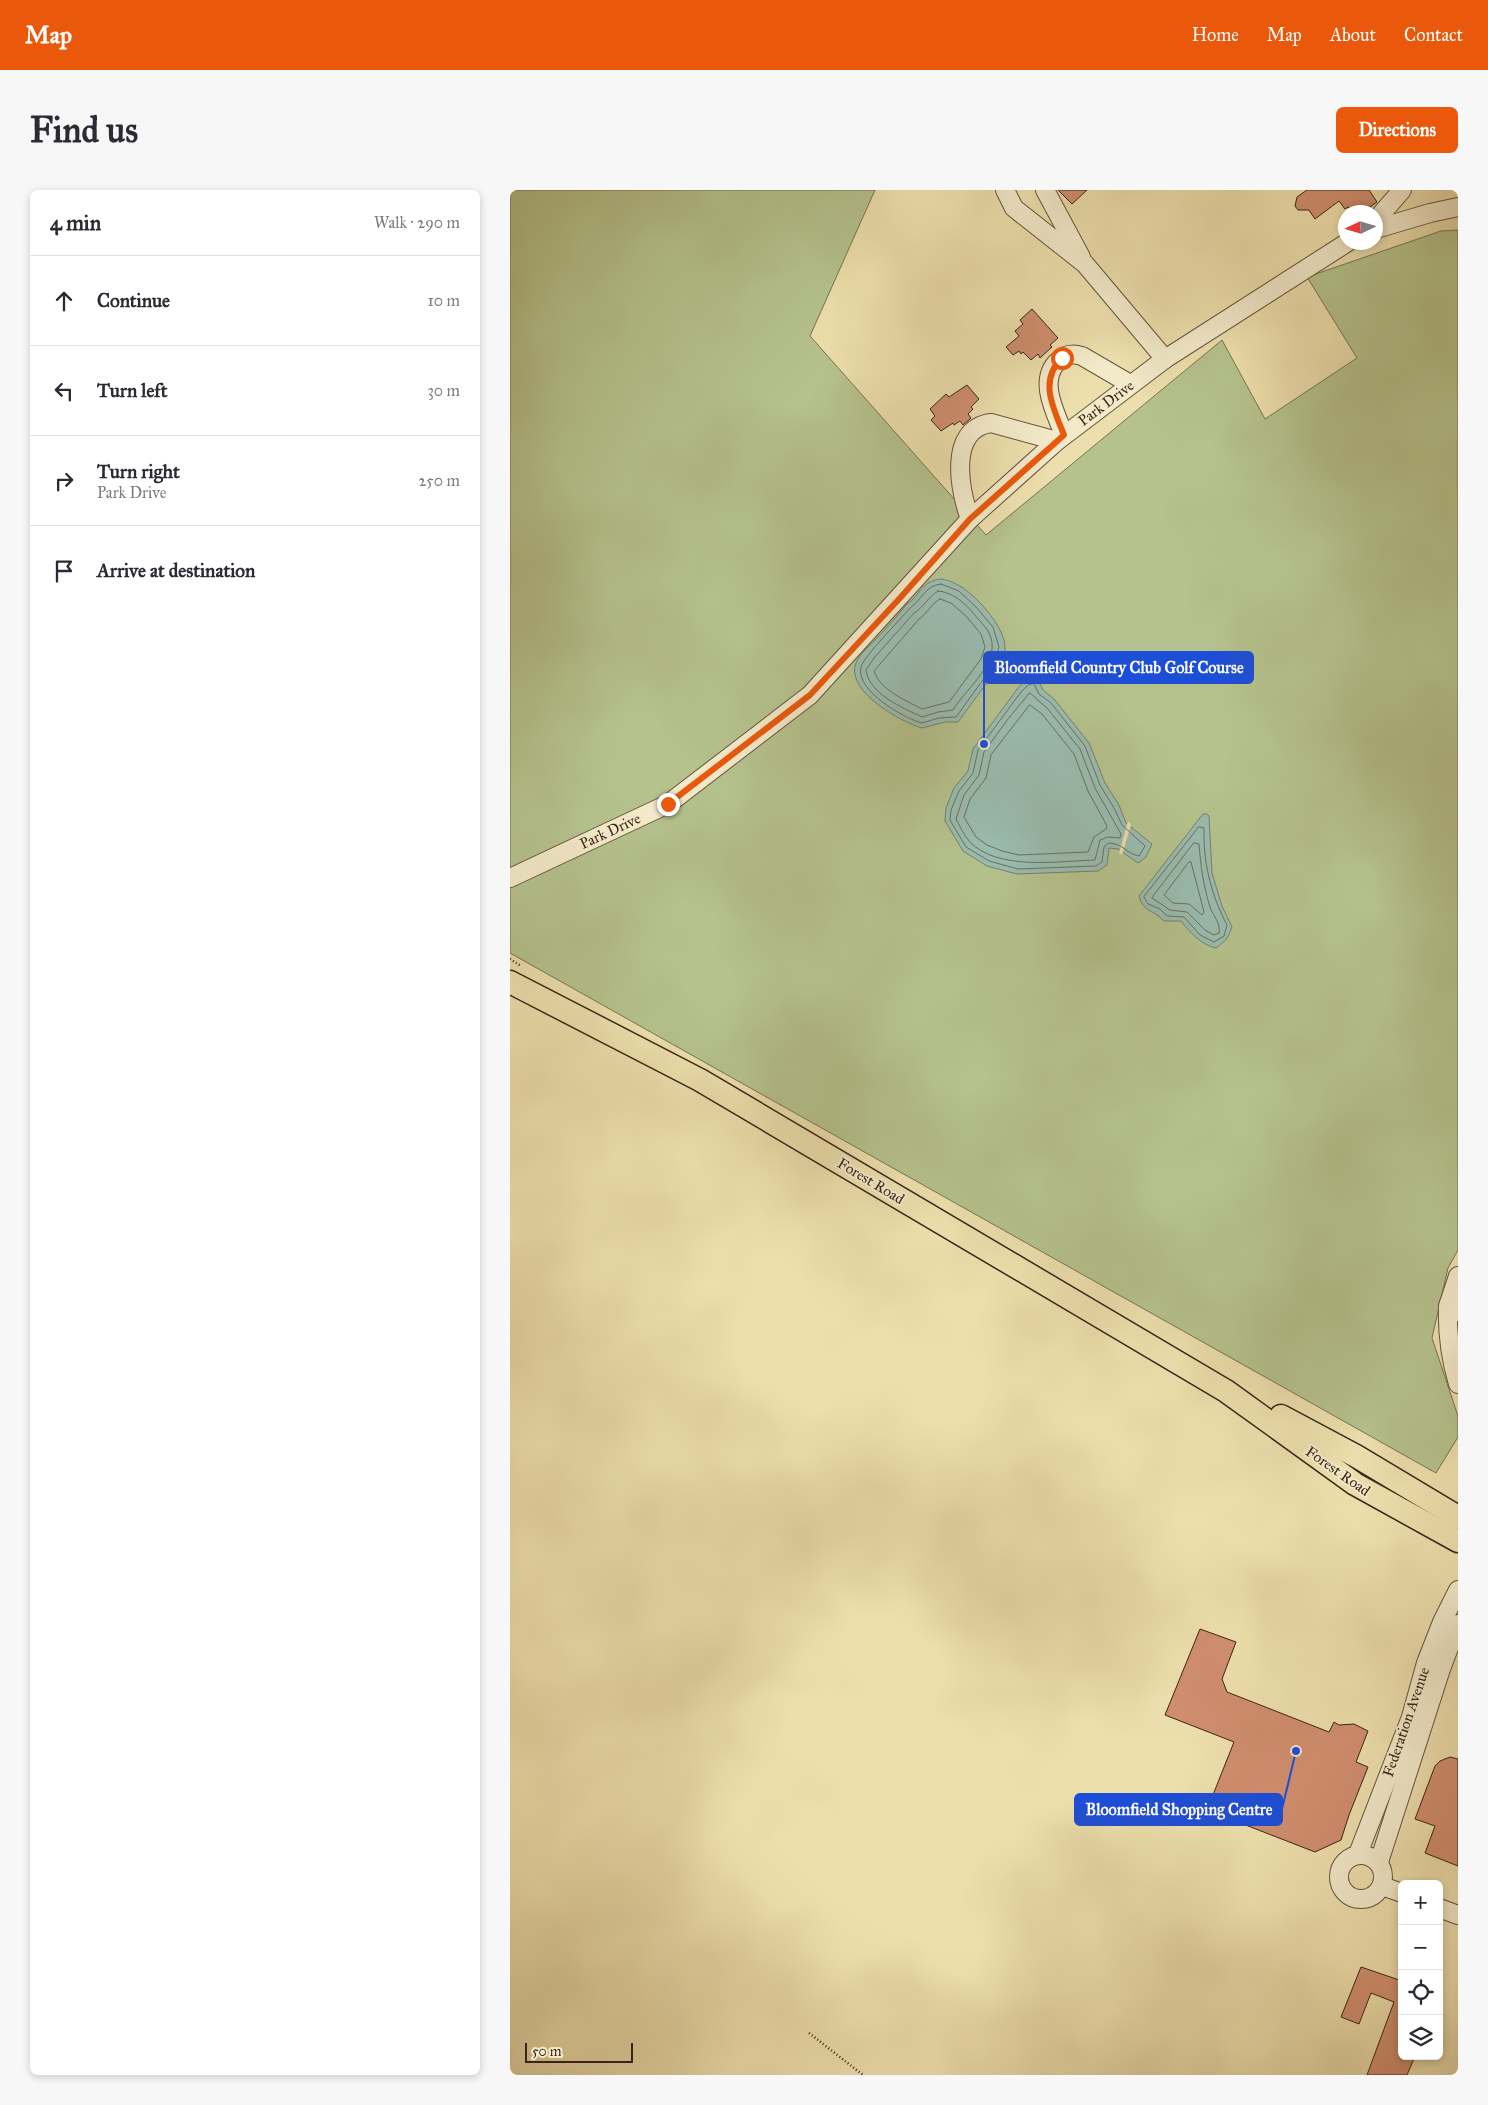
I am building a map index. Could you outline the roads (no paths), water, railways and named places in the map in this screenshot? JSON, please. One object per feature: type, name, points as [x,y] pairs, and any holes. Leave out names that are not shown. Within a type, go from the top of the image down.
[{"type":"main road","name":"Forest Road","points":[[510,982],[700,1080],[1226,1391],[1355,1484],[1458,1541]]},
{"type":"main road","name":"Forest Road","points":[[1226,1391],[1249,1399],[1356,1456],[1452,1511]]},
{"type":"street","points":[[1005,190],[1014,208],[1085,264],[1166,359]]},
{"type":"street","points":[[1045,190],[1085,264]]},
{"type":"street","points":[[1383,212],[1402,190]]},
{"type":"street","points":[[1383,227],[1458,207]]},
{"type":"street","name":"Park Drive","points":[[510,878],[668,804],[802,701],[900,598],[970,519],[1061,438],[1130,384],[1166,359],[1338,248]]},
{"type":"street","points":[[970,519],[963,499],[960,462],[962,449],[968,435],[974,429],[982,425],[996,424],[1061,438],[1049,394],[1048,381],[1055,364],[1062,358],[1073,354],[1082,356],[1130,384]]},
{"type":"street","points":[[1458,1276],[1453,1309],[1447,1331],[1450,1355],[1458,1384]]},
{"type":"street","name":"Federation Avenue","points":[[1358,1854],[1411,1717],[1426,1663],[1442,1622],[1458,1590]]},
{"type":"street","name":"Federation Avenue","points":[[1379,1862],[1441,1669],[1458,1624]]},
{"type":"street","points":[[1358,1854],[1370,1856],[1379,1862],[1383,1873],[1382,1886],[1376,1894],[1366,1900],[1354,1899],[1345,1893],[1338,1880],[1340,1867],[1348,1858],[1358,1854]]},
{"type":"street","points":[[1382,1886],[1398,1892]]},
{"type":"street","points":[[1443,1909],[1458,1915]]},
{"type":"water","points":[[941,579],[963,588],[979,602],[1000,630],[1004,639],[1005,650],[997,669],[958,722],[945,722],[922,728],[901,719],[877,704],[859,684],[855,674],[856,663],[925,586],[934,580]]},
{"type":"water","points":[[1037,678],[1043,690],[1054,699],[1089,743],[1105,783],[1119,805],[1126,823],[1152,844],[1146,857],[1138,863],[1118,849],[1109,848],[1107,865],[1098,871],[1017,874],[987,866],[963,851],[945,821],[946,808],[954,788],[968,771],[973,749],[1025,680]]},
{"type":"water","points":[[1203,814],[1209,816],[1212,873],[1222,906],[1232,927],[1226,939],[1216,948],[1201,941],[1181,921],[1164,921],[1143,905],[1139,896]]},
{"type":"place","name":"Bloomfield Country Club Golf Course","points":[[984,744]]},
{"type":"place","name":"Bloomfield Shopping Centre","points":[[1296,1751]]}]
